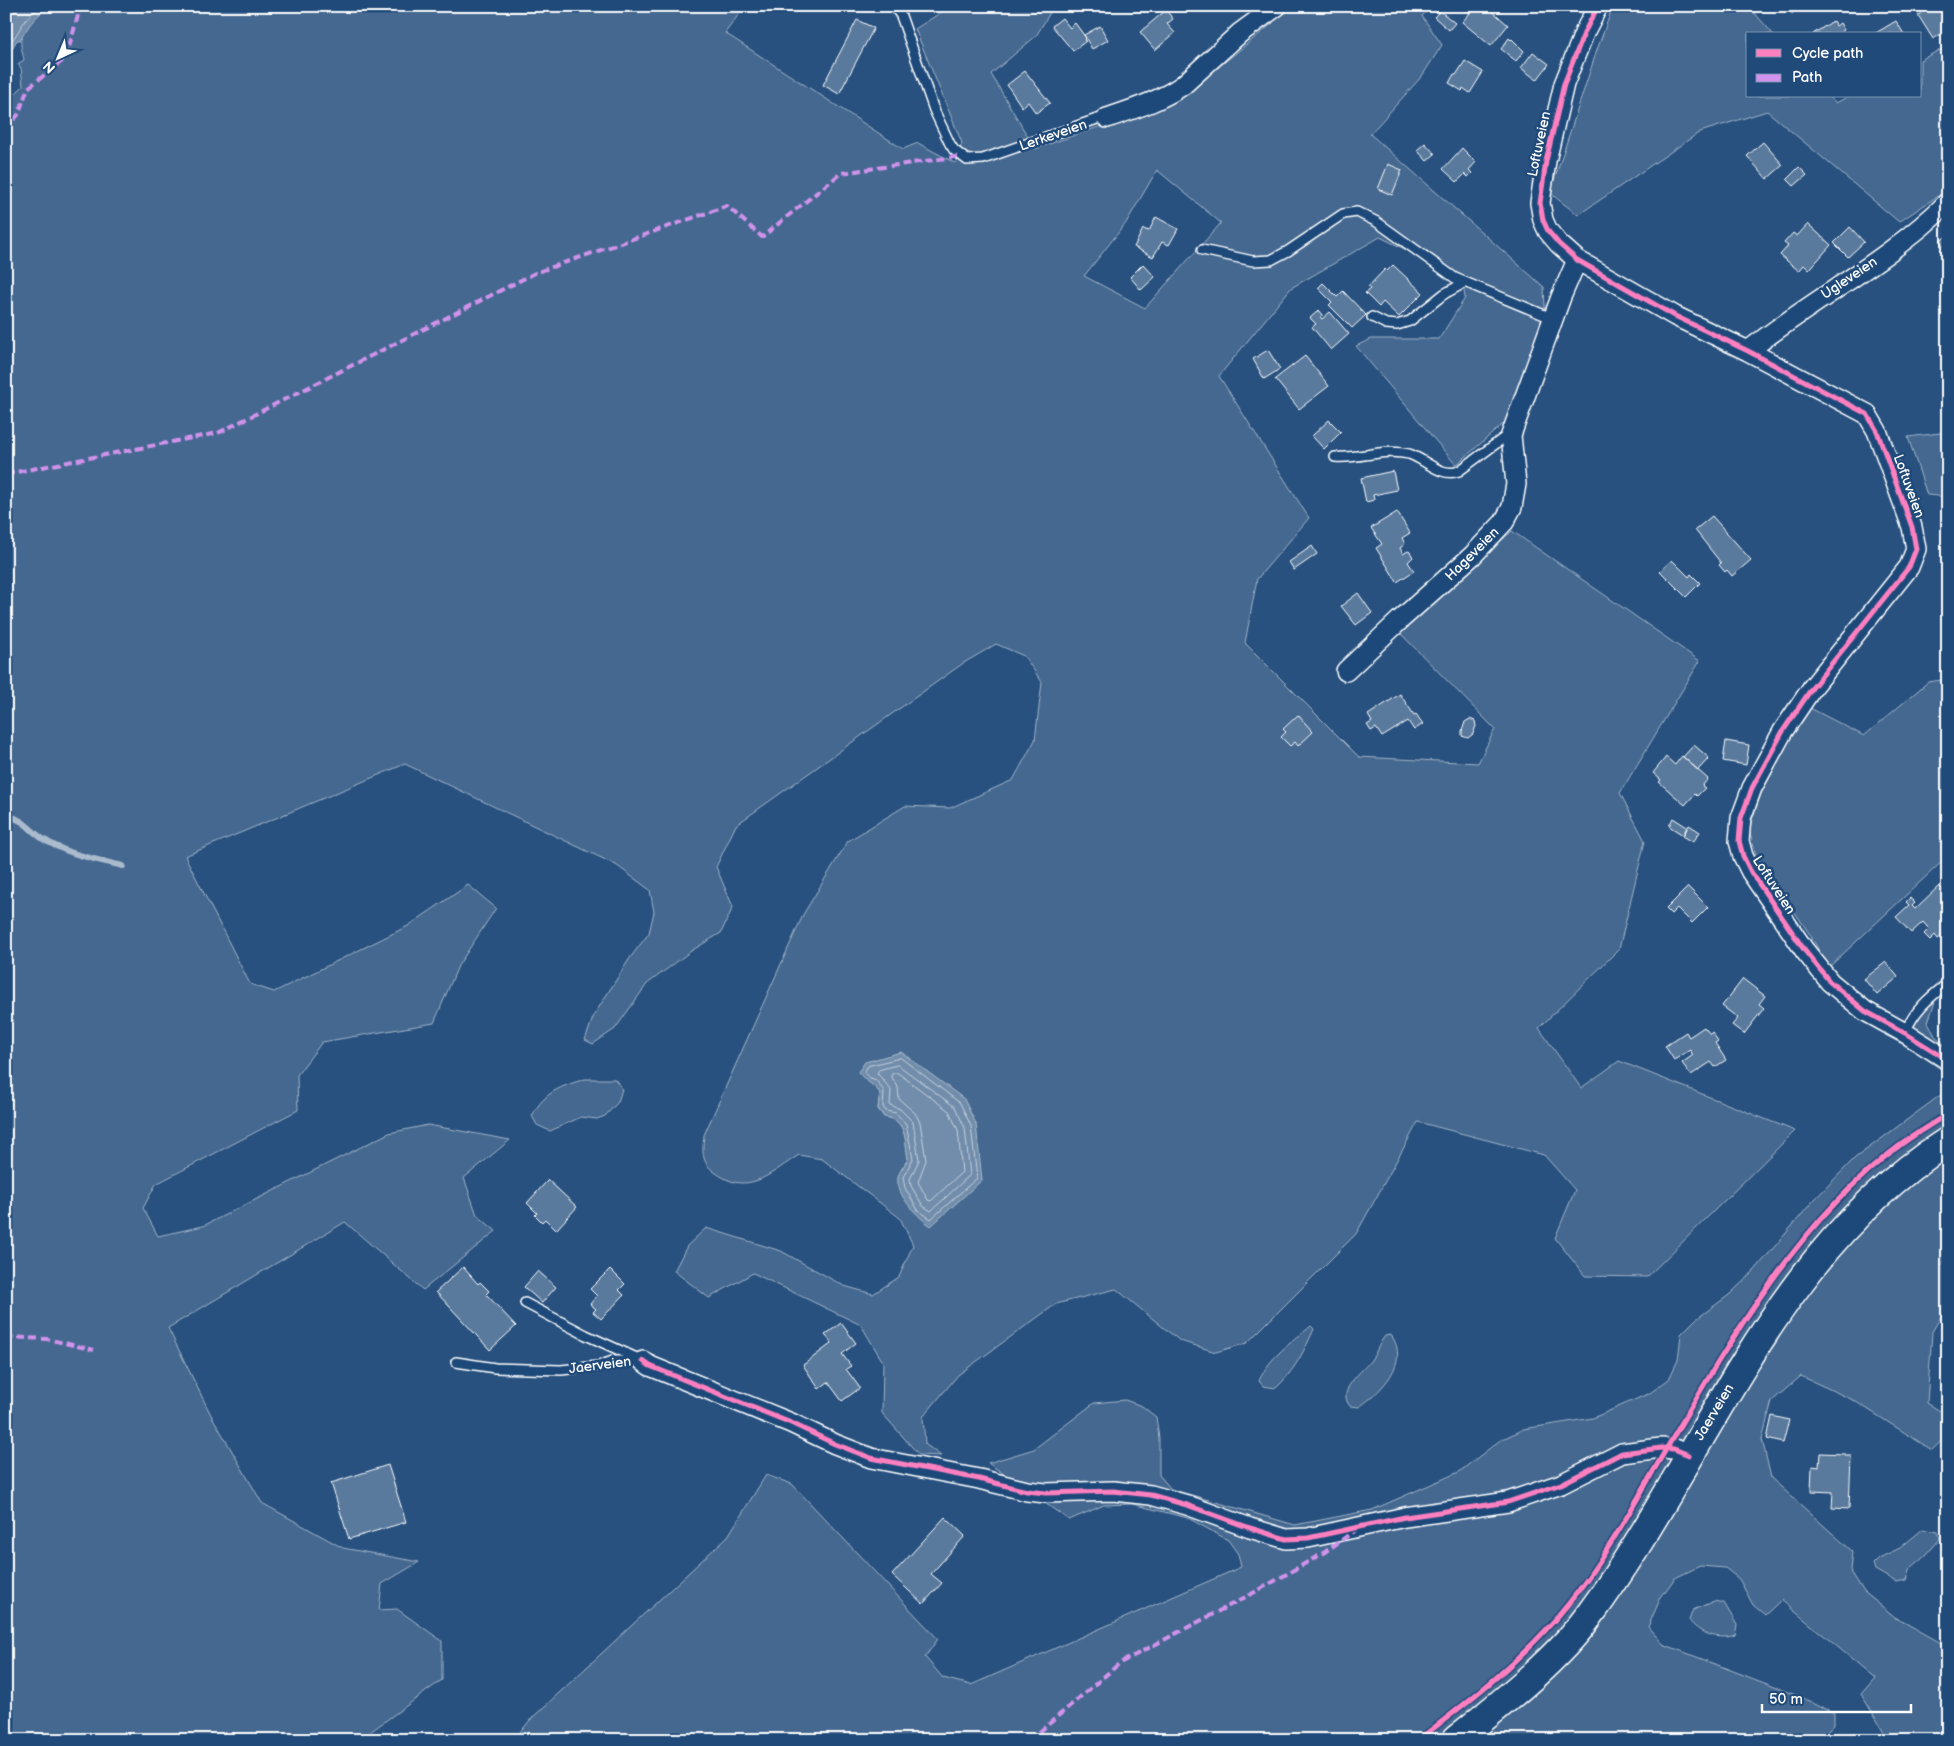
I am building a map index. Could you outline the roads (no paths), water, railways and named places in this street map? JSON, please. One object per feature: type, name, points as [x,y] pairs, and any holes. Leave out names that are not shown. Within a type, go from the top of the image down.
[{"type":"main road","name":"Jaerveien","points":[[1456,1740],[1502,1703],[1560,1649],[1586,1619],[1618,1575],[1723,1396],[1766,1330],[1815,1261],[1862,1208],[1904,1171],[1948,1141]]},
{"type":"street","name":"Lerkeveien","points":[[1107,118],[1142,106],[1173,92],[1240,33],[1277,6]]},
{"type":"street","name":"Loftuveien","points":[[1598,6],[1564,84],[1541,190],[1541,212],[1548,231],[1558,244],[1577,260],[1675,316],[1748,351],[1867,414],[1877,431],[1912,527],[1916,549],[1909,566],[1849,639],[1796,710],[1771,751],[1752,788],[1741,818],[1739,831],[1740,849],[1750,872],[1815,965],[1830,982],[1865,1011],[1948,1060]]},
{"type":"street","name":"Ugleveien","points":[[1748,351],[1780,325],[1874,262],[1948,202]]},
{"type":"street","name":"Hageveien","points":[[1346,671],[1473,555],[1504,522],[1512,507],[1516,484],[1511,435],[1577,260]]},
{"type":"street","points":[[643,1361],[650,1366],[791,1423],[871,1458],[978,1479],[1027,1491],[1046,1493],[1113,1491],[1151,1495],[1187,1505],[1286,1539],[1308,1538],[1406,1517],[1508,1502],[1566,1482],[1622,1454],[1661,1448],[1674,1449],[1689,1455]]},
{"type":"lane","name":"Lerkeveien","points":[[894,6],[901,16],[938,118],[954,150],[968,160],[982,159],[1107,118]]},
{"type":"lane","points":[[1202,250],[1253,261],[1271,260],[1301,243],[1342,214],[1357,212],[1377,222],[1414,250],[1464,283],[1554,319]]},
{"type":"lane","points":[[1372,317],[1386,324],[1397,325],[1410,321],[1444,294],[1464,283]]},
{"type":"lane","points":[[1335,457],[1356,457],[1390,451],[1411,455],[1446,473],[1453,474],[1459,472],[1504,437],[1511,435]]},
{"type":"lane","points":[[1905,1033],[1920,1006],[1948,983]]},
{"type":"lane","name":"Jaerveien","points":[[524,1303],[586,1335],[643,1361]]},
{"type":"lane","name":"Jaerveien","points":[[456,1362],[495,1368],[561,1370],[598,1366],[613,1361],[643,1361]]},
{"type":"water","points":[[6,6],[46,6],[46,9],[32,22],[21,39],[16,41],[13,48],[6,51]]},
{"type":"water","points":[[901,1052],[964,1099],[976,1124],[982,1180],[931,1226],[908,1205],[900,1191],[898,1177],[908,1159],[904,1132],[897,1122],[884,1117],[878,1108],[880,1093],[858,1072],[865,1062]]},
{"type":"waterway","points":[[6,815],[24,823],[42,838],[57,847],[84,857],[123,866]]}]
